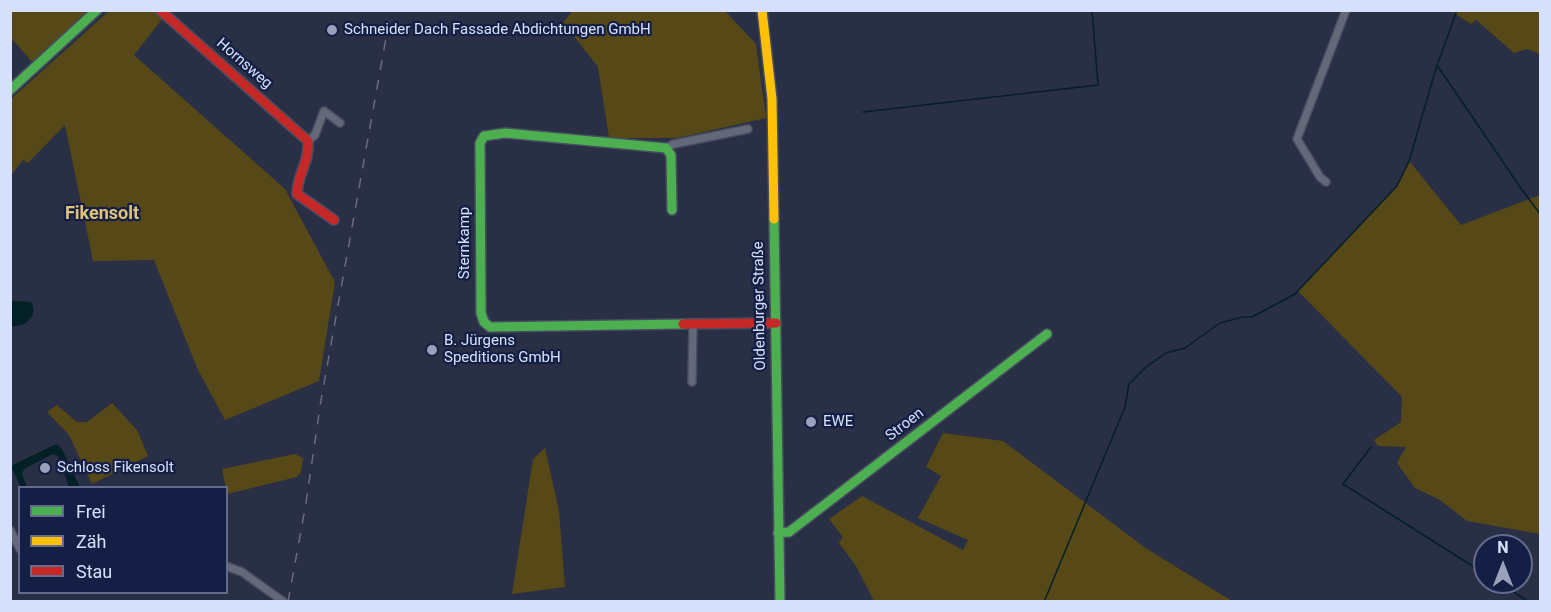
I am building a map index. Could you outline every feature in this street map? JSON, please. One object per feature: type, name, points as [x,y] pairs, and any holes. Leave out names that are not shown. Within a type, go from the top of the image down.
[{"type":"street","points":[[10,90],[96,10]]},
{"type":"street","name":"Hornsweg","points":[[160,10],[308,141]]},
{"type":"street","name":"Oldenburger Straße","points":[[762,10],[772,86],[780,602]]},
{"type":"street","points":[[1326,182],[1320,177],[1297,139],[1346,10]]},
{"type":"street","points":[[334,220],[297,194],[296,187],[311,153],[308,141],[315,135],[324,111],[340,123]]},
{"type":"street","name":"Sternkamp","points":[[748,129],[674,144],[666,148],[494,133],[484,136],[480,143],[481,313],[484,322],[490,327],[776,323]]},
{"type":"street","points":[[666,148],[671,155],[672,210]]},
{"type":"street","points":[[692,382],[693,324]]},
{"type":"street","name":"Stroen","points":[[778,533],[789,532],[1047,334]]},
{"type":"street","points":[[10,530],[18,545]]},
{"type":"street","points":[[228,567],[242,572],[284,602]]},
{"type":"shaded area","points":[[11,10],[88,11],[32,62],[13,40],[11,41]]},
{"type":"shaded area","points":[[109,11],[153,11],[163,18],[134,55],[285,189],[335,282],[319,381],[225,420],[197,368],[154,260],[93,261],[65,125],[28,163],[23,160],[11,175],[11,99]]},
{"type":"shaded area","points":[[573,11],[725,11],[756,44],[766,118],[677,138],[609,138],[598,67],[563,22]]},
{"type":"shaded area","points":[[1451,11],[1540,11],[1540,54],[1527,49],[1514,53],[1476,20],[1471,24]]},
{"type":"shaded area","points":[[1410,162],[1461,225],[1540,195],[1540,534],[1467,521],[1440,500],[1415,488],[1397,463],[1406,447],[1378,446],[1374,440],[1401,422],[1402,397],[1298,291],[1397,186]]},
{"type":"shaded area","points":[[112,403],[137,430],[148,456],[92,484],[69,435],[47,412],[57,405],[77,422],[87,422]]},
{"type":"shaded area","points":[[943,433],[1003,441],[1147,549],[1232,601],[874,601],[856,566],[839,543],[843,537],[829,519],[862,496],[963,550],[968,540],[918,518],[941,476],[926,467]]},
{"type":"shaded area","points":[[545,448],[559,511],[565,587],[512,594],[533,459]]},
{"type":"shaded area","points":[[295,454],[303,458],[301,472],[297,477],[228,494],[228,486],[225,486],[222,469]]},
{"type":"water","points":[[11,301],[31,302],[32,317],[25,323],[11,326]]},
{"type":"water","points":[[58,445],[79,485],[69,486],[58,456],[53,454],[24,469],[22,474],[27,486],[20,486],[12,469],[13,465]]},
{"type":"waterway","points":[[863,112],[1098,85],[1092,10]]},
{"type":"waterway","points":[[1438,63],[1457,10]]},
{"type":"waterway","points":[[1044,602],[1125,407],[1129,384],[1146,367],[1166,353],[1185,348],[1220,323],[1252,317],[1295,294],[1397,186],[1409,161],[1437,65],[1540,214]]},
{"type":"waterway","points":[[1371,447],[1343,484],[1473,566]]},
{"type":"waterway","points":[[1517,594],[1529,602]]},
{"type":"railway","points":[[288,602],[306,503],[321,400],[391,10]]},
{"type":"traffic: fast","points":[[10,90],[97,10]]},
{"type":"traffic: fast","points":[[672,210],[671,155],[666,148],[505,133],[484,136],[480,143],[481,313],[484,322],[490,327],[683,324]]},
{"type":"traffic: fast","points":[[774,219],[780,602]]},
{"type":"traffic: fast","points":[[778,533],[789,532],[1047,334]]},
{"type":"traffic: slow","points":[[762,10],[772,99],[774,219]]},
{"type":"traffic: jam","points":[[160,10],[308,141],[307,155],[297,194],[334,220]]},
{"type":"traffic: jam","points":[[683,324],[776,323]]},
{"type":"place","name":"Schneider Dach Fassade Abdichtungen GmbH","points":[[332,30]]},
{"type":"place","name":"B. Jürgens Speditions GmbH","points":[[432,350]]},
{"type":"place","name":"EWE","points":[[811,422]]},
{"type":"place","name":"Schloss Fikensolt","points":[[45,468]]},
{"type":"district","name":"Fikensolt","points":[[102,214]]}]
